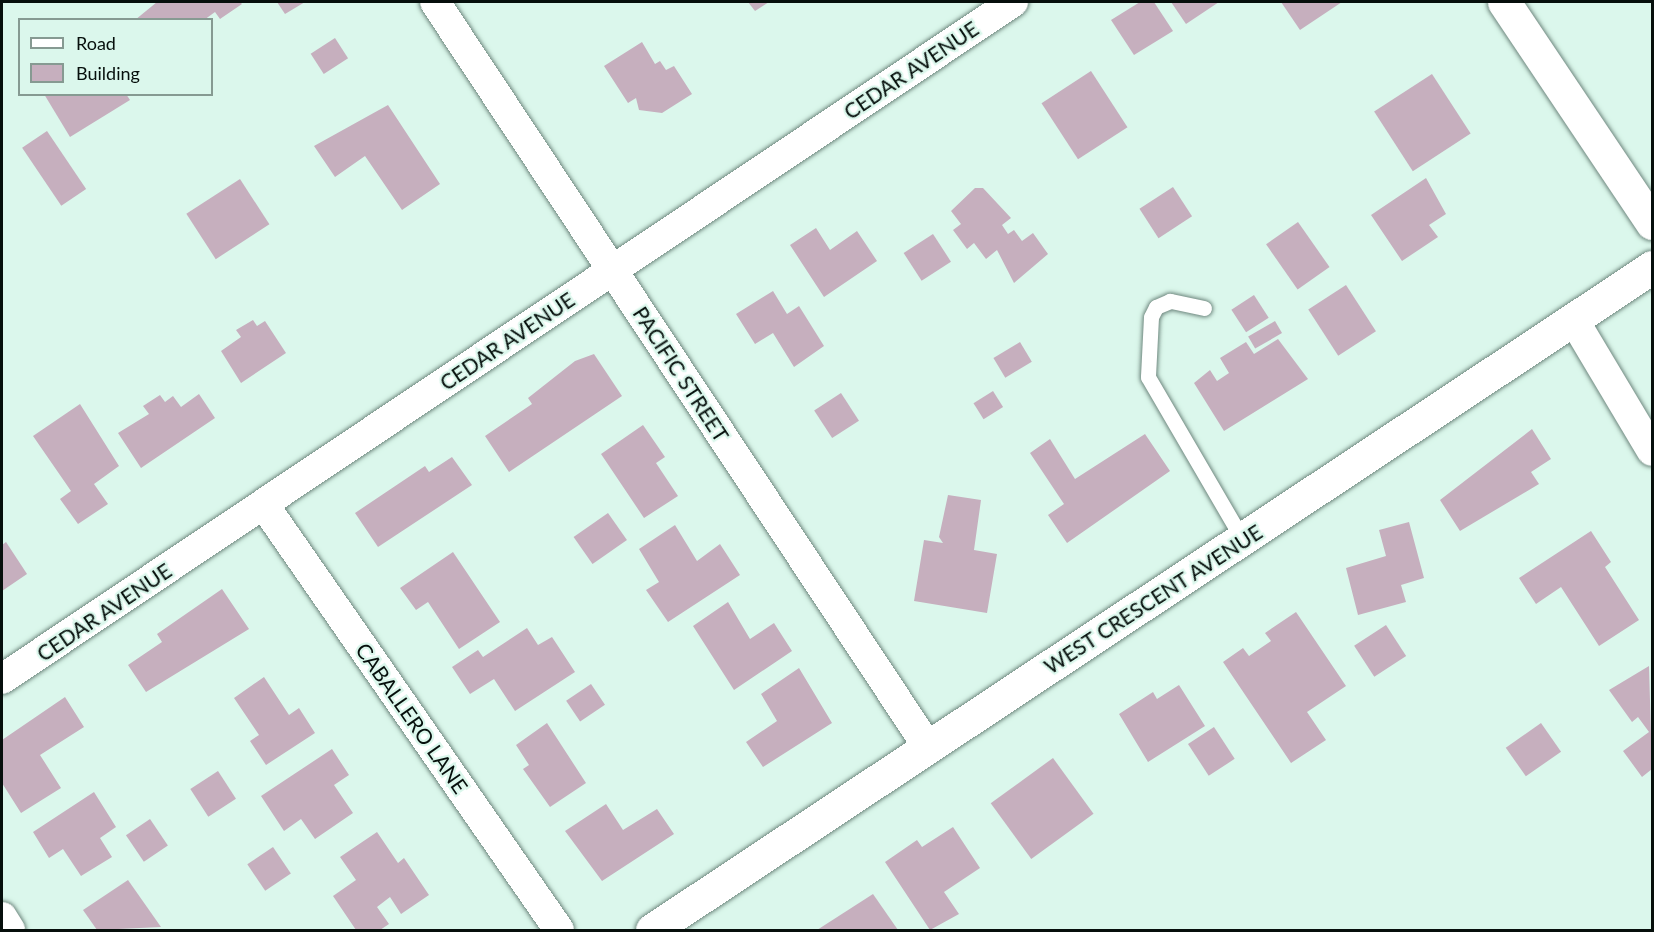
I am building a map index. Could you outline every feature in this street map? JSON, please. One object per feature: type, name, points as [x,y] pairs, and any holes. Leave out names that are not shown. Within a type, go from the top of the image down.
[{"type":"street","name":"PACIFIC STREET","points":[[435,2],[928,747]]},
{"type":"street","name":"CEDAR AVENUE","points":[[2,680],[1013,2]]},
{"type":"street","points":[[1504,2],[1653,223]]},
{"type":"street","name":"WEST CRESCENT AVENUE","points":[[652,930],[1575,322],[1653,267]]},
{"type":"street","points":[[1575,322],[1653,451]]},
{"type":"street","name":"CABALLERO LANE","points":[[264,505],[559,930]]},
{"type":"street","points":[[2,917],[10,930]]},
{"type":"lane","points":[[1204,308],[1170,301],[1156,307],[1151,317],[1148,377],[1243,540]]},
{"type":"building","points":[[157,2],[240,2],[242,4],[220,19],[215,12],[207,18],[137,18]]},
{"type":"building","points":[[277,2],[305,2],[285,14]]},
{"type":"building","points":[[748,2],[769,2],[755,11]]},
{"type":"building","points":[[1140,2],[1154,2],[1173,31],[1134,55],[1111,20]]},
{"type":"building","points":[[1171,2],[1219,2],[1186,24]]},
{"type":"building","points":[[1281,2],[1342,2],[1300,30]]},
{"type":"building","points":[[335,38],[348,58],[324,74],[311,54]]},
{"type":"building","points":[[642,42],[655,64],[660,61],[666,70],[674,66],[692,94],[662,113],[639,110],[636,98],[628,103],[604,66]]},
{"type":"building","points":[[1091,71],[1127,127],[1078,159],[1042,103]]},
{"type":"building","points":[[1432,74],[1471,134],[1413,171],[1374,112]]},
{"type":"building","points":[[45,96],[127,96],[130,100],[70,137]]},
{"type":"building","points":[[388,105],[440,184],[402,210],[365,156],[335,177],[314,146]]},
{"type":"building","points":[[47,131],[86,189],[61,206],[22,148]]},
{"type":"building","points":[[1426,178],[1446,214],[1429,225],[1438,237],[1402,261],[1371,215]]},
{"type":"building","points":[[240,179],[269,224],[216,259],[186,214]]},
{"type":"building","points":[[1173,187],[1192,216],[1159,238],[1139,209]]},
{"type":"building","points":[[975,188],[983,188],[1011,218],[1002,225],[1008,234],[1014,230],[1022,241],[1033,233],[1048,254],[1014,283],[997,250],[986,259],[974,243],[967,249],[953,230],[961,224],[951,211]]},
{"type":"building","points":[[1298,222],[1330,267],[1298,289],[1266,244]]},
{"type":"building","points":[[816,228],[830,250],[857,231],[877,261],[824,297],[790,245]]},
{"type":"building","points":[[933,234],[951,262],[922,281],[904,253]]},
{"type":"building","points":[[1346,285],[1376,331],[1338,356],[1308,310]]},
{"type":"building","points":[[773,291],[787,314],[799,306],[824,346],[794,367],[773,333],[755,344],[736,314]]},
{"type":"building","points":[[1254,295],[1269,318],[1246,332],[1231,310]]},
{"type":"building","points":[[253,320],[257,326],[265,321],[286,353],[241,383],[221,351],[241,337],[236,330]]},
{"type":"building","points":[[1275,321],[1282,333],[1255,349],[1248,336]]},
{"type":"building","points":[[1278,339],[1308,379],[1224,431],[1194,383],[1210,370],[1217,381],[1229,373],[1220,358],[1246,342],[1254,354]]},
{"type":"building","points":[[1020,342],[1032,362],[1005,378],[993,358]]},
{"type":"building","points":[[594,354],[622,396],[509,472],[485,436],[532,404],[528,398],[575,361]]},
{"type":"building","points":[[993,391],[1003,407],[984,419],[973,403]]},
{"type":"building","points":[[841,393],[859,421],[832,438],[814,410]]},
{"type":"building","points":[[199,394],[215,418],[141,468],[118,433],[149,414],[143,406],[160,395],[165,402],[173,396],[181,407]]},
{"type":"building","points":[[80,404],[119,466],[94,484],[108,504],[78,524],[60,499],[71,491],[33,436]]},
{"type":"building","points":[[643,425],[665,457],[656,463],[678,496],[644,518],[601,454]]},
{"type":"building","points":[[1532,429],[1551,459],[1531,472],[1539,484],[1460,531],[1440,500]]},
{"type":"building","points":[[1145,434],[1170,471],[1067,543],[1048,515],[1064,504],[1030,453],[1050,439],[1075,479]]},
{"type":"building","points":[[452,457],[472,485],[378,547],[355,513],[425,466],[429,472]]},
{"type":"building","points":[[948,495],[981,500],[974,550],[997,554],[987,613],[914,601],[924,540],[943,543],[939,537]]},
{"type":"building","points":[[608,513],[627,540],[593,564],[574,537]]},
{"type":"building","points":[[1409,522],[1424,578],[1401,585],[1406,602],[1358,615],[1346,568],[1386,556],[1379,530]]},
{"type":"building","points":[[675,525],[697,561],[720,544],[740,575],[668,622],[646,590],[659,582],[639,549]]},
{"type":"building","points":[[1591,531],[1611,562],[1605,567],[1639,620],[1599,646],[1561,587],[1536,604],[1519,578]]},
{"type":"building","points":[[6,542],[27,574],[2,591],[2,545]]},
{"type":"building","points":[[453,552],[500,622],[459,649],[428,602],[416,610],[400,588]]},
{"type":"building","points":[[222,589],[249,629],[146,692],[128,665],[162,642],[157,634]]},
{"type":"building","points":[[728,602],[750,639],[774,623],[792,651],[734,690],[693,626]]},
{"type":"building","points":[[1296,612],[1346,686],[1307,712],[1326,740],[1291,763],[1223,662],[1243,648],[1249,656],[1271,641],[1265,633]]},
{"type":"building","points":[[1386,625],[1406,656],[1374,677],[1354,646]]},
{"type":"building","points":[[527,628],[538,645],[552,637],[575,672],[515,711],[494,679],[470,694],[452,667],[478,650],[483,657]]},
{"type":"building","points":[[1649,666],[1652,769],[1642,777],[1623,751],[1649,732],[1638,717],[1632,722],[1609,690]]},
{"type":"building","points":[[799,668],[832,723],[763,767],[746,742],[777,721],[761,694]]},
{"type":"building","points":[[264,677],[289,715],[299,708],[315,733],[266,765],[250,741],[259,735],[234,698]]},
{"type":"building","points":[[591,684],[605,705],[580,722],[566,701]]},
{"type":"building","points":[[1179,685],[1205,726],[1148,762],[1119,714],[1153,692],[1157,699]]},
{"type":"building","points":[[65,697],[84,727],[40,755],[61,788],[21,813],[2,783],[2,740]]},
{"type":"building","points":[[547,723],[586,783],[550,807],[523,769],[529,765],[516,745]]},
{"type":"building","points":[[1541,723],[1561,752],[1526,776],[1506,748]]},
{"type":"building","points":[[1214,727],[1235,759],[1209,776],[1188,744]]},
{"type":"building","points":[[332,749],[349,775],[334,785],[353,813],[315,839],[301,819],[284,831],[261,796]]},
{"type":"building","points":[[1053,758],[1094,814],[1031,859],[991,803]]},
{"type":"building","points":[[218,771],[236,799],[208,817],[190,789]]},
{"type":"building","points":[[94,792],[116,827],[100,838],[112,857],[81,876],[63,849],[49,858],[33,832]]},
{"type":"building","points":[[606,804],[623,830],[657,809],[674,834],[602,881],[565,831]]},
{"type":"building","points":[[150,819],[168,846],[144,862],[126,835]]},
{"type":"building","points":[[953,827],[980,868],[944,892],[959,914],[930,930],[885,862],[917,840],[922,847]]},
{"type":"building","points":[[377,832],[398,863],[404,858],[429,895],[401,914],[390,897],[377,907],[389,924],[380,930],[356,930],[333,896],[356,880],[340,857]]},
{"type":"building","points":[[273,847],[291,874],[265,891],[247,864]]},
{"type":"building","points":[[128,880],[161,927],[97,930],[83,910]]},
{"type":"building","points":[[873,894],[898,930],[817,930]]}]
